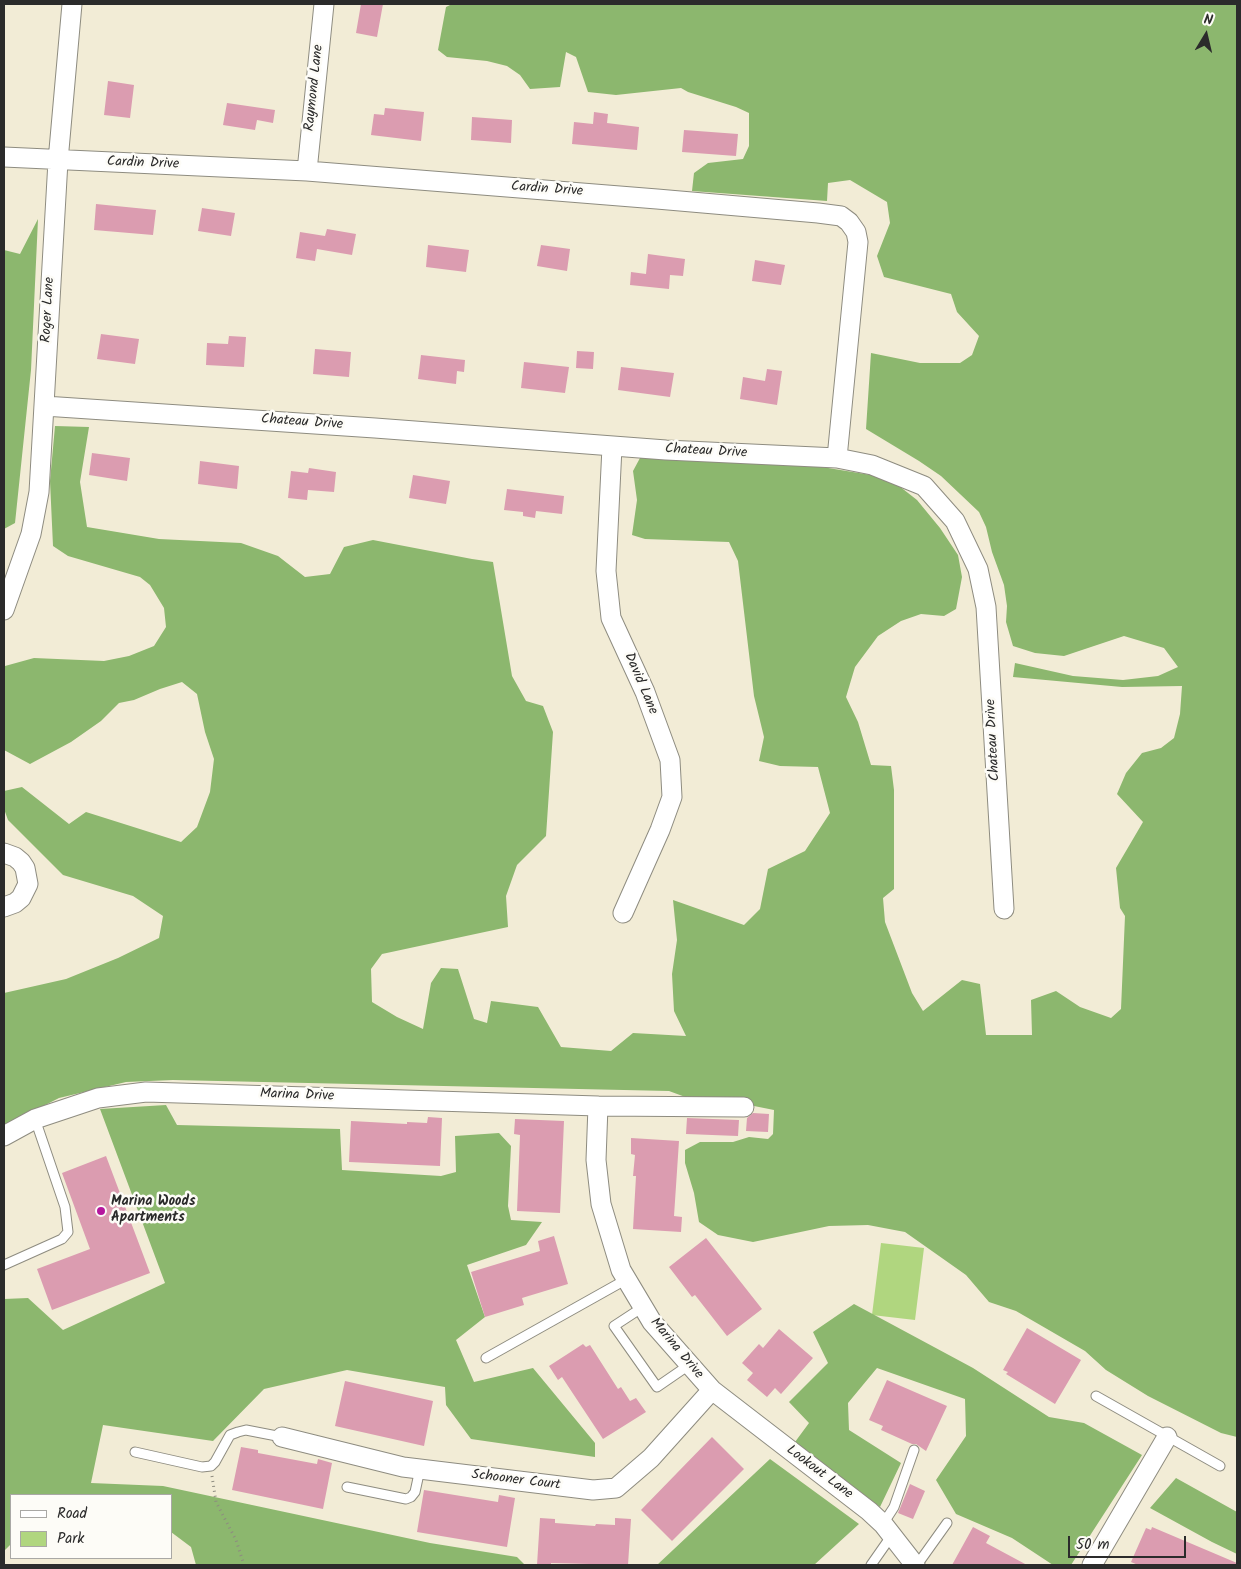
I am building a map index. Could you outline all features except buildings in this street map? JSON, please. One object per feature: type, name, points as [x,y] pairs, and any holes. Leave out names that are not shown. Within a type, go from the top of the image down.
[{"type":"street","name":"Roger Lane","points":[[4,610],[21,565],[34,519],[39,492],[58,161],[72,4]]},
{"type":"street","name":"Raymond Lane","points":[[307,172],[324,4]]},
{"type":"street","name":"Cardin Drive","points":[[4,157],[307,172],[657,199],[841,216],[849,222],[856,232],[858,242],[837,458]]},
{"type":"street","name":"Chateau Drive","points":[[44,406],[612,446],[837,458],[872,465],[924,486],[955,521],[978,569],[986,607],[1004,909]]},
{"type":"street","name":"David Lane","points":[[612,446],[606,570],[611,618],[645,692],[670,760],[672,797],[660,830],[623,913]]},
{"type":"street","points":[[4,853],[15,856],[21,862],[28,876],[28,884],[22,898],[4,908]]},
{"type":"street","name":"Marina Drive","points":[[4,1136],[35,1118],[98,1098],[146,1092],[598,1106],[744,1107]]},
{"type":"street","name":"Marina Drive","points":[[598,1106],[596,1160],[601,1204],[621,1270],[652,1322],[712,1390]]},
{"type":"street","name":"Schooner Court","points":[[282,1438],[403,1467],[593,1490],[616,1488],[651,1458],[712,1390]]},
{"type":"street","name":"Lookout Lane","points":[[712,1390],[869,1511],[887,1529],[916,1565]]},
{"type":"street","points":[[1092,1565],[1167,1437]]},
{"type":"lane","points":[[4,1265],[62,1239],[68,1232],[65,1207],[35,1118]]},
{"type":"lane","points":[[486,1358],[627,1278]]},
{"type":"lane","points":[[643,1307],[614,1326],[657,1387],[689,1365]]},
{"type":"lane","points":[[1096,1396],[1220,1466]]},
{"type":"lane","points":[[135,1452],[196,1466],[210,1466],[221,1454],[225,1442],[230,1435],[246,1430],[282,1438]]},
{"type":"lane","points":[[871,1565],[887,1529],[914,1450]]},
{"type":"lane","points":[[347,1487],[406,1499],[416,1492],[420,1469]]},
{"type":"lane","points":[[916,1565],[947,1523]]},
{"type":"path","points":[[210,1466],[216,1502],[236,1540],[244,1565]]},
{"type":"green space","points":[[452,4],[1237,4],[1237,1437],[1221,1433],[1148,1396],[1106,1370],[1085,1351],[1016,1311],[989,1302],[966,1275],[905,1232],[868,1225],[829,1226],[753,1242],[718,1235],[699,1222],[694,1193],[685,1163],[685,1150],[700,1142],[733,1142],[749,1137],[768,1139],[773,1134],[774,1110],[754,1106],[745,1097],[717,1100],[688,1098],[669,1091],[173,1080],[126,1082],[59,1098],[4,1126],[4,993],[66,979],[118,958],[159,938],[163,916],[133,896],[63,875],[8,820],[4,809],[4,791],[22,787],[69,824],[86,812],[181,842],[197,827],[210,792],[214,759],[205,732],[197,694],[182,682],[134,700],[119,703],[101,721],[71,742],[30,764],[4,750],[5,666],[34,658],[104,661],[129,656],[154,646],[166,627],[164,608],[150,585],[140,577],[68,556],[53,546],[50,481],[55,426],[89,427],[80,482],[87,527],[159,539],[241,543],[278,556],[305,577],[330,574],[344,547],[373,540],[493,562],[512,676],[526,701],[543,706],[553,732],[546,836],[517,865],[506,896],[508,927],[382,954],[371,969],[372,1002],[397,1017],[423,1029],[431,983],[441,968],[458,969],[474,1019],[487,1023],[491,1001],[538,1007],[561,1047],[611,1051],[633,1033],[686,1036],[674,1011],[672,974],[677,940],[673,900],[744,925],[760,909],[768,869],[805,851],[830,813],[818,767],[780,766],[759,761],[764,737],[754,696],[738,561],[729,542],[645,539],[632,535],[637,500],[633,471],[640,458],[822,467],[871,475],[894,482],[917,500],[940,528],[958,555],[962,577],[956,609],[944,616],[921,614],[901,621],[878,636],[855,667],[846,697],[858,722],[871,765],[891,766],[894,790],[894,889],[883,898],[885,922],[912,993],[923,1011],[962,980],[980,984],[986,1035],[1032,1035],[1031,1000],[1056,991],[1080,1007],[1111,1018],[1121,1009],[1125,916],[1120,908],[1116,868],[1143,822],[1117,794],[1126,773],[1142,753],[1161,748],[1174,738],[1180,714],[1182,686],[1122,687],[1013,677],[1015,663],[1073,676],[1123,680],[1158,676],[1178,667],[1164,648],[1124,636],[1064,656],[1035,653],[1013,646],[1006,622],[1007,606],[1004,585],[992,552],[986,527],[979,512],[941,476],[866,429],[871,353],[920,363],[960,363],[972,355],[979,336],[957,312],[951,294],[884,277],[877,256],[890,223],[887,202],[850,180],[828,183],[827,201],[692,191],[694,173],[708,163],[743,159],[749,146],[749,113],[681,88],[616,95],[588,92],[576,57],[566,52],[560,87],[530,89],[520,75],[507,66],[487,61],[447,57],[438,50],[446,7]]},
{"type":"green space","points":[[38,219],[31,370],[15,523],[4,529],[4,250],[20,254]]},
{"type":"green space","points":[[166,1105],[177,1125],[340,1129],[342,1170],[441,1176],[456,1172],[455,1136],[499,1133],[511,1146],[508,1206],[511,1220],[542,1222],[526,1245],[467,1265],[485,1317],[456,1340],[474,1382],[533,1368],[595,1443],[595,1457],[471,1439],[446,1405],[445,1387],[347,1370],[264,1389],[213,1441],[103,1425],[91,1483],[163,1486],[430,1543],[517,1557],[525,1565],[196,1565],[191,1547],[172,1533],[172,1494],[10,1494],[10,1545],[4,1551],[4,1299],[28,1298],[63,1330],[165,1283],[100,1109]]},
{"type":"green space","points":[[881,1243],[924,1248],[915,1320],[872,1315]]},
{"type":"green space","points":[[854,1304],[973,1368],[1049,1417],[1084,1423],[1142,1455],[1071,1565],[1053,1565],[1012,1538],[956,1514],[936,1480],[966,1436],[965,1399],[877,1368],[848,1403],[849,1430],[901,1463],[880,1507],[795,1442],[809,1423],[789,1402],[828,1363],[813,1332]]},
{"type":"green space","points":[[770,1459],[859,1524],[814,1565],[657,1565]]},
{"type":"green space","points":[[1176,1478],[1237,1512],[1237,1554],[1150,1508]]},
{"type":"place","name":"Marina Woods Apartments","points":[[101,1211]]}]
